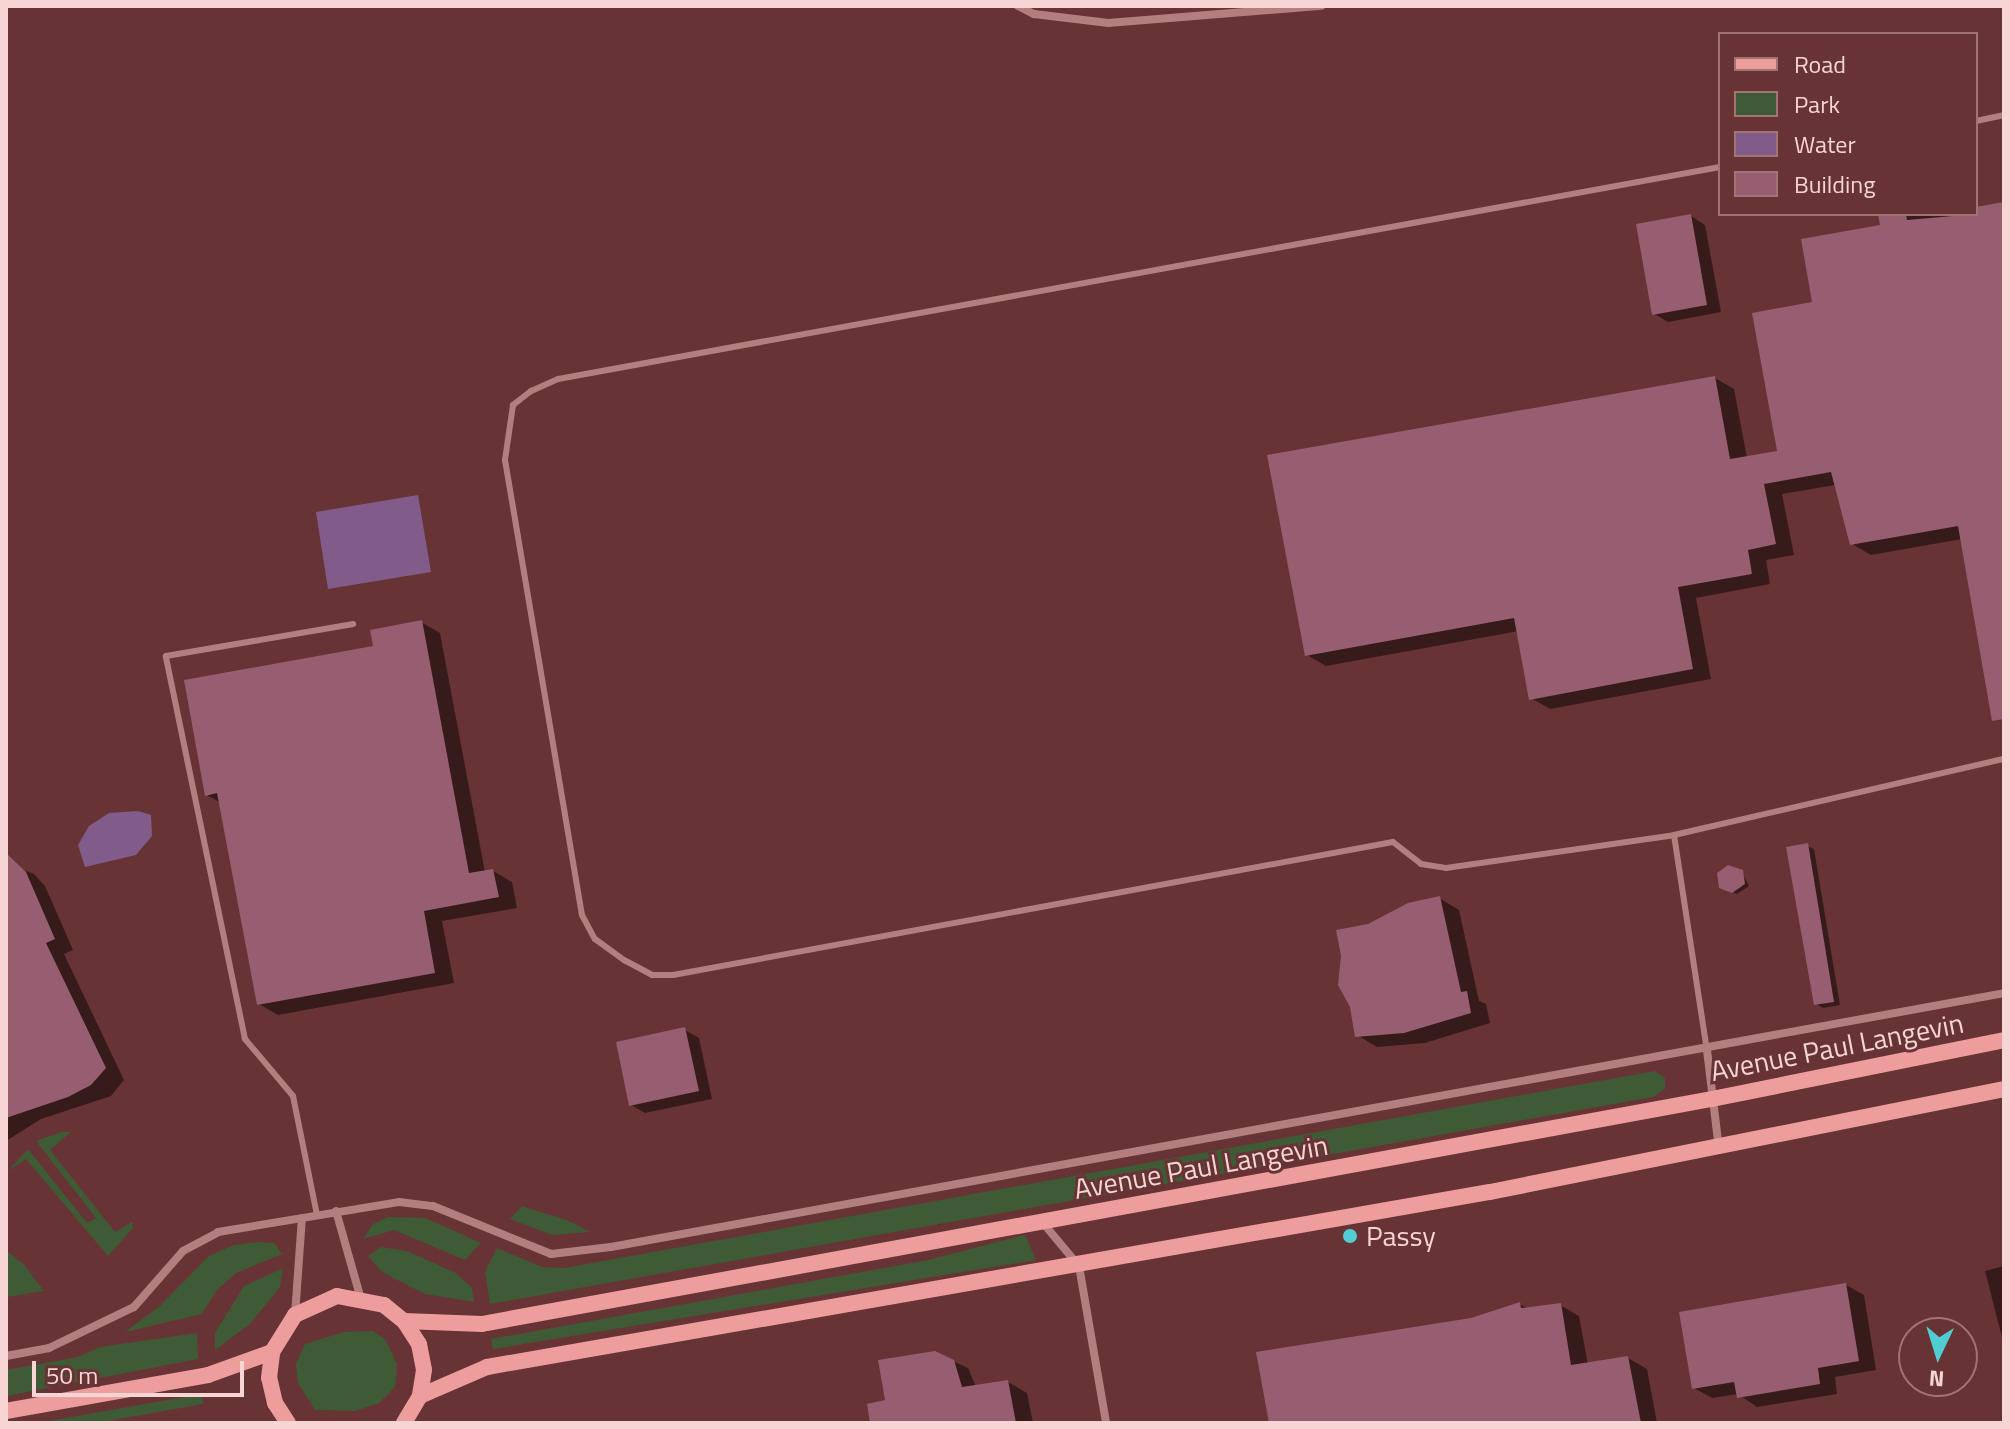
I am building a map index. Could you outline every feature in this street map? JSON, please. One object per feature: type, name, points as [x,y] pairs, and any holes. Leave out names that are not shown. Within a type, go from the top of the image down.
[{"type":"main road","name":"Avenue Paul Langevin","points":[[404,1321],[482,1324],[1712,1099],[2004,1040]]},
{"type":"main road","points":[[420,1396],[487,1367],[1079,1266],[1720,1150],[2004,1089]]},
{"type":"main road","points":[[288,1423],[275,1403],[269,1378],[272,1352],[295,1315],[337,1296],[360,1296],[384,1305],[404,1321],[419,1344],[424,1370],[420,1396],[404,1423]]},
{"type":"main road","points":[[6,1411],[208,1375],[272,1352]]},
{"type":"street","points":[[1018,6],[1034,14],[1108,23],[1321,6]]},
{"type":"street","points":[[6,1356],[49,1348],[134,1307],[183,1251],[218,1232],[399,1202],[433,1206],[551,1254],[611,1247],[1707,1050],[2004,993]]},
{"type":"street","points":[[1707,1050],[1720,1150]]},
{"type":"street","points":[[336,1211],[360,1296]]},
{"type":"street","points":[[295,1315],[302,1218]]},
{"type":"street","points":[[1043,1222],[1079,1266],[1106,1423]]},
{"type":"lane","points":[[1978,121],[2004,115]]},
{"type":"lane","points":[[1718,167],[558,379],[513,405],[506,430],[505,460],[582,915],[595,939],[652,975],[1393,842],[1421,864],[1446,868],[1674,835],[2004,759]]},
{"type":"lane","points":[[317,1215],[293,1096],[245,1039],[166,656],[353,624]]},
{"type":"lane","points":[[1674,835],[1707,1050]]},
{"type":"green space","points":[[1655,1071],[1665,1078],[1665,1089],[1653,1097],[490,1304],[485,1272],[497,1248],[542,1267],[564,1268]]},
{"type":"green space","points":[[61,1132],[71,1132],[50,1150],[115,1232],[132,1222],[133,1228],[108,1256],[26,1159],[8,1171],[28,1149],[87,1223],[96,1218],[36,1141]]},
{"type":"green space","points":[[522,1206],[569,1221],[590,1232],[552,1235],[510,1219]]},
{"type":"green space","points":[[388,1217],[425,1218],[481,1243],[465,1260],[394,1230],[363,1239],[373,1224]]},
{"type":"green space","points":[[1025,1235],[1036,1260],[493,1349],[491,1339],[928,1260]]},
{"type":"green space","points":[[274,1243],[282,1254],[236,1273],[216,1291],[202,1314],[125,1332],[160,1306],[209,1256],[234,1245]]},
{"type":"green space","points":[[381,1247],[407,1251],[456,1273],[472,1288],[474,1302],[425,1294],[382,1272],[368,1256]]},
{"type":"green space","points":[[6,1250],[25,1266],[44,1291],[7,1297]]},
{"type":"green space","points":[[283,1268],[280,1287],[250,1324],[215,1350],[215,1333],[244,1286]]},
{"type":"green space","points":[[373,1331],[385,1339],[397,1364],[395,1387],[379,1403],[355,1411],[315,1410],[298,1383],[296,1364],[305,1344],[344,1332]]},
{"type":"green space","points":[[197,1333],[198,1359],[6,1396],[6,1370],[78,1357],[100,1347]]},
{"type":"green space","points":[[202,1394],[203,1404],[97,1423],[37,1423]]},
{"type":"water","points":[[418,495],[431,572],[328,589],[316,512]]},
{"type":"water","points":[[138,811],[151,815],[152,836],[136,855],[85,867],[78,845],[89,826],[109,813]]},
{"type":"building","points":[[2004,202],[2004,719],[1992,721],[1958,526],[1850,545],[1831,472],[1764,484],[1776,544],[1748,550],[1752,574],[1678,587],[1693,669],[1529,700],[1514,618],[1305,656],[1267,455],[1715,376],[1730,459],[1777,451],[1752,313],[1812,302],[1801,239],[1880,225],[1878,216],[1906,216],[1907,220],[1978,216],[1978,207]]},
{"type":"building","points":[[1691,214],[1707,305],[1652,315],[1636,224]]},
{"type":"building","points":[[422,620],[469,873],[493,869],[499,897],[424,911],[435,973],[257,1005],[217,793],[205,796],[184,680],[373,646],[370,630]]},
{"type":"building","points":[[1808,843],[1834,1002],[1814,1005],[1786,847]]},
{"type":"building","points":[[6,853],[26,872],[55,939],[46,943],[106,1068],[91,1085],[68,1097],[6,1118]]},
{"type":"building","points":[[1728,865],[1743,870],[1745,884],[1732,893],[1719,888],[1717,873]]},
{"type":"building","points":[[1440,896],[1461,992],[1467,991],[1471,1013],[1404,1033],[1355,1037],[1350,1007],[1338,985],[1341,956],[1336,930],[1368,924],[1408,903]]},
{"type":"building","points":[[685,1027],[699,1091],[629,1106],[616,1042]]},
{"type":"building","points":[[1846,1283],[1859,1361],[1818,1368],[1820,1384],[1737,1398],[1734,1382],[1692,1389],[1679,1312]]},
{"type":"building","points":[[1520,1302],[1521,1308],[1561,1303],[1571,1365],[1628,1356],[1641,1423],[1269,1423],[1256,1352],[1471,1318]]},
{"type":"building","points":[[935,1351],[954,1360],[962,1387],[1008,1380],[1016,1423],[870,1423],[867,1404],[885,1400],[878,1360]]},
{"type":"place","name":"Passy","points":[[1350,1236]]}]
